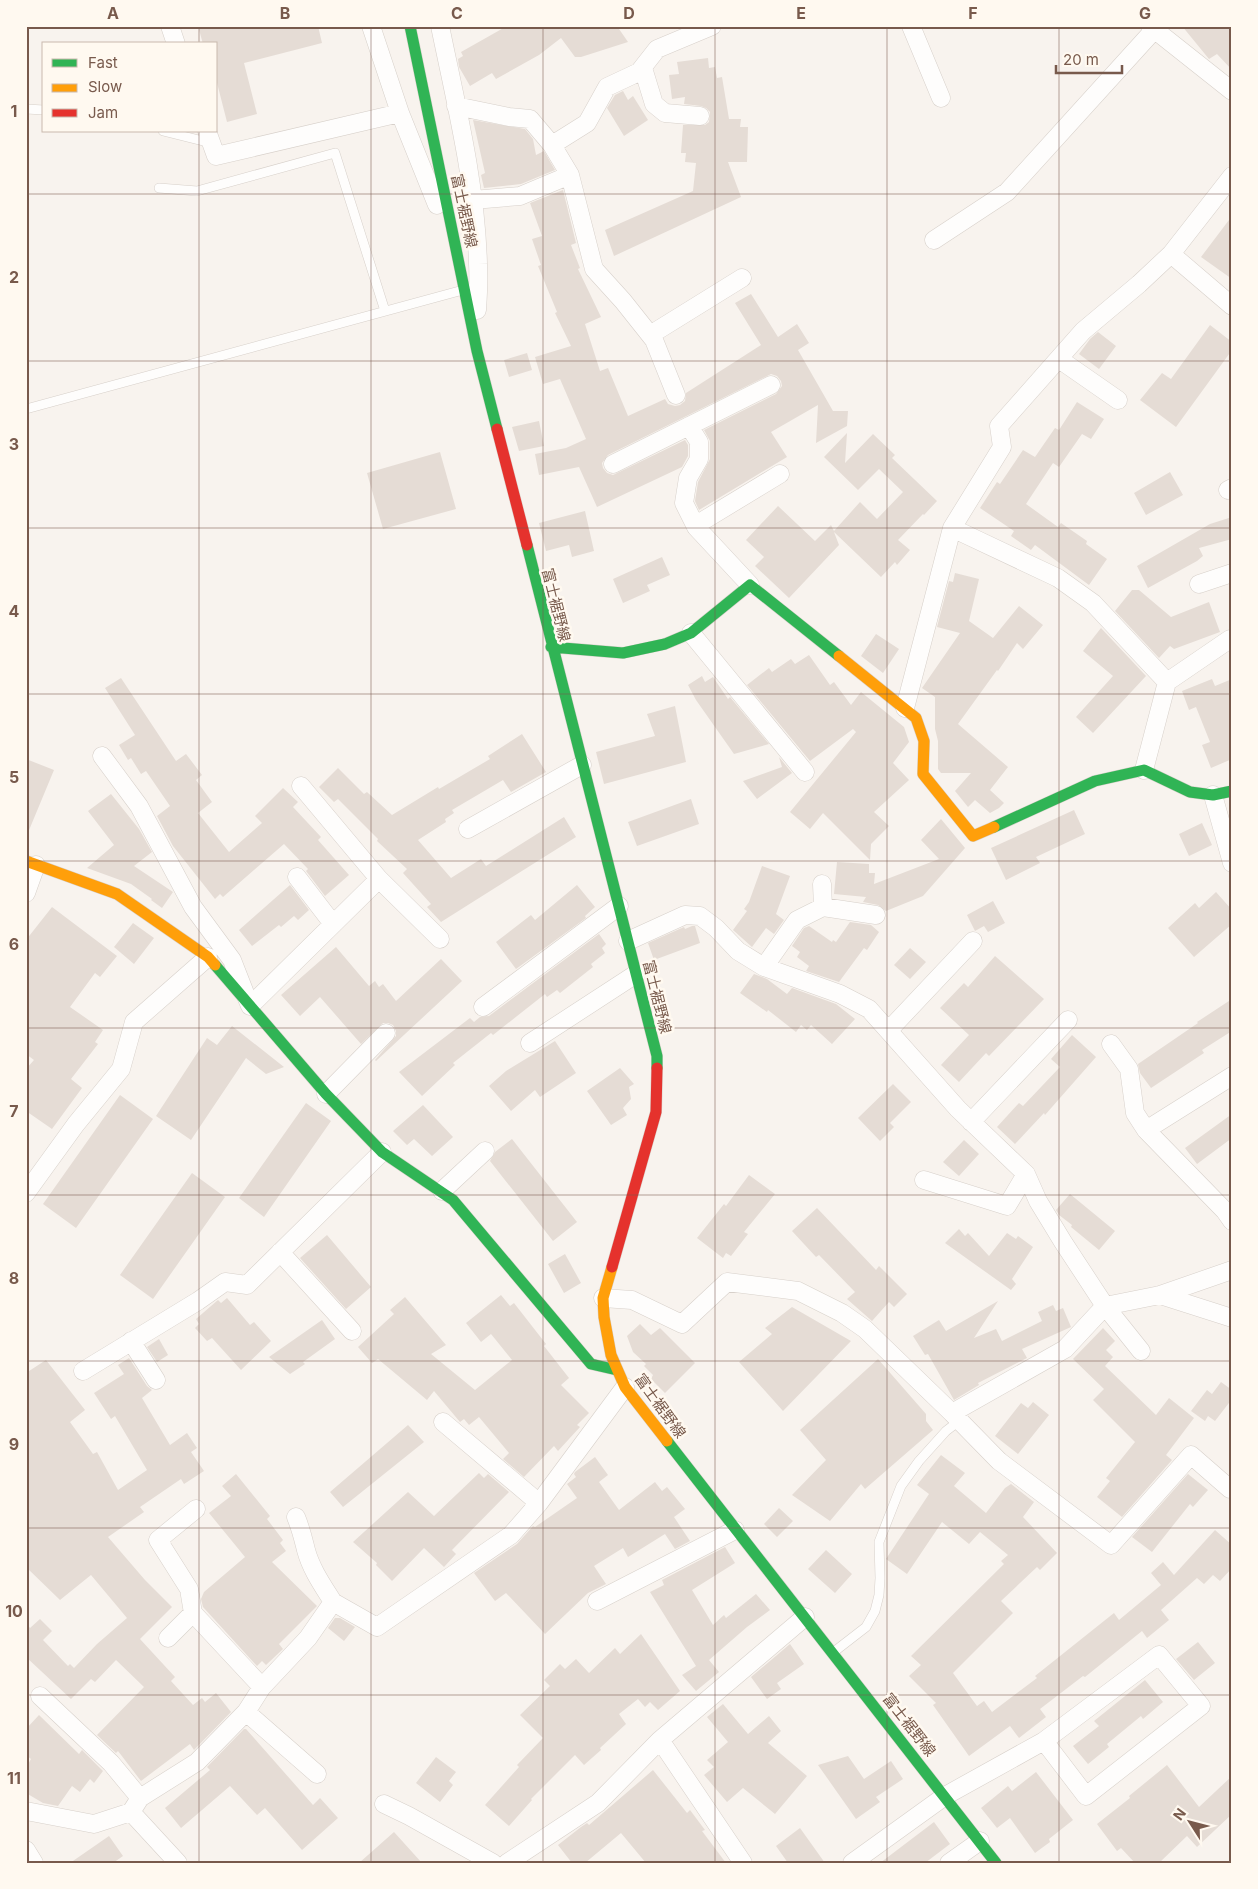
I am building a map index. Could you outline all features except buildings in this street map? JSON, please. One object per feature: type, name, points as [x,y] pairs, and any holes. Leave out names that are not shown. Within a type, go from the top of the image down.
[{"type":"main road","name":"富士裾野線","points":[[410,26],[477,351],[551,647],[657,1056],[656,1112],[604,1298],[604,1317],[611,1355],[625,1387],[996,1863]]},
{"type":"main road","points":[[551,647],[623,654],[665,644],[691,633],[750,585],[916,718],[924,741],[923,774],[973,836],[1095,781],[1144,770],[1190,792],[1213,795],[1232,791]]},
{"type":"main road","points":[[31,863],[117,894],[208,957],[326,1094],[382,1152],[453,1200],[591,1364],[617,1370]]},
{"type":"street","points":[[170,26],[175,42]]},
{"type":"street","points":[[372,26],[400,113],[457,251]]},
{"type":"street","points":[[440,26],[473,200],[478,264],[477,351]]},
{"type":"street","points":[[552,145],[587,123],[607,87],[639,72],[657,49],[712,26]]},
{"type":"street","points":[[911,26],[941,98]]},
{"type":"street","points":[[934,240],[1007,192],[1152,28],[1232,91]]},
{"type":"street","points":[[643,68],[654,104],[665,113],[700,116]]},
{"type":"street","points":[[456,106],[509,117],[530,119],[552,145],[570,175],[594,268],[623,300],[654,340],[676,395]]},
{"type":"street","points":[[209,137],[216,156],[400,113]]},
{"type":"street","points":[[473,200],[520,196],[570,175]]},
{"type":"street","points":[[905,708],[952,528],[1002,447],[999,426],[1083,331],[1139,284],[1171,254],[1232,176]]},
{"type":"street","points":[[1171,254],[1232,306]]},
{"type":"street","points":[[650,335],[742,278]]},
{"type":"street","points":[[1059,359],[1118,400]]},
{"type":"street","points":[[613,464],[771,386]]},
{"type":"street","points":[[689,426],[699,442],[699,459],[688,478],[684,503],[696,526],[750,585]]},
{"type":"street","points":[[696,526],[780,474]]},
{"type":"street","points":[[952,528],[1058,578],[1093,603],[1167,682]]},
{"type":"street","points":[[1199,584],[1232,573]]},
{"type":"street","points":[[691,633],[805,772]]},
{"type":"street","points":[[1144,770],[1167,682],[1230,639]]},
{"type":"street","points":[[102,756],[139,806],[193,907],[232,960],[250,1006],[379,879]]},
{"type":"street","points":[[468,829],[582,765]]},
{"type":"street","points":[[301,786],[379,879],[440,939]]},
{"type":"street","points":[[1213,795],[1232,863]]},
{"type":"street","points":[[26,893],[31,863]]},
{"type":"street","points":[[297,877],[333,924]]},
{"type":"street","points":[[822,884],[823,907]]},
{"type":"street","points":[[483,1007],[619,906]]},
{"type":"street","points":[[764,967],[797,920],[823,907],[876,915]]},
{"type":"street","points":[[628,941],[685,915],[700,916],[716,928],[738,951],[764,967],[840,994],[869,1009],[971,1122],[1026,1174],[1038,1201],[1105,1306],[1142,1351]]},
{"type":"street","points":[[889,1030],[973,941]]},
{"type":"street","points":[[26,1193],[76,1124],[121,1068],[134,1022],[208,957]]},
{"type":"street","points":[[530,1043],[636,974]]},
{"type":"street","points":[[971,1122],[1068,1020]]},
{"type":"street","points":[[326,1094],[386,1033]]},
{"type":"street","points":[[1111,1044],[1129,1069],[1135,1113],[1146,1130],[1225,1211],[1232,1221]]},
{"type":"street","points":[[1146,1130],[1232,1076]]},
{"type":"street","points":[[442,1191],[485,1151]]},
{"type":"street","points":[[82,1371],[198,1301],[225,1282],[247,1285],[382,1152]]},
{"type":"street","points":[[924,1180],[1007,1206],[1026,1174]]},
{"type":"street","points":[[280,1252],[352,1331]]},
{"type":"street","points":[[956,1417],[1065,1349],[1105,1306],[1160,1295],[1232,1270]]},
{"type":"street","points":[[604,1298],[632,1300],[682,1324],[727,1282],[798,1291],[842,1313],[865,1329],[999,1461],[1111,1545],[1191,1455],[1232,1489]]},
{"type":"street","points":[[1160,1295],[1232,1318]]},
{"type":"street","points":[[131,1341],[156,1380]]},
{"type":"street","points":[[296,1517],[304,1535],[306,1551],[317,1578],[333,1602],[376,1627],[511,1535],[539,1503],[625,1387]]},
{"type":"street","points":[[443,1422],[539,1503]]},
{"type":"street","points":[[196,1509],[158,1540],[189,1589],[193,1614],[262,1688]]},
{"type":"street","points":[[597,1601],[735,1530]]},
{"type":"street","points":[[27,1814],[94,1824],[135,1805],[197,1762],[246,1712],[262,1688],[308,1638],[333,1602]]},
{"type":"street","points":[[168,1638],[193,1614]]},
{"type":"street","points":[[507,1863],[598,1803],[660,1740],[805,1618]]},
{"type":"street","points":[[852,1863],[945,1796],[1044,1741],[1159,1655],[1201,1706],[1086,1796],[1044,1741]]},
{"type":"street","points":[[40,1696],[111,1763],[135,1805],[178,1863]]},
{"type":"street","points":[[246,1712],[317,1774]]},
{"type":"street","points":[[660,1740],[743,1863]]},
{"type":"street","points":[[384,1804],[493,1863]]},
{"type":"street","points":[[949,1863],[980,1841]]},
{"type":"street","points":[[26,1850],[34,1863]]},
{"type":"lane","points":[[26,109],[42,110]]},
{"type":"lane","points":[[171,132],[209,137]]},
{"type":"lane","points":[[159,188],[197,191],[335,153],[385,311]]},
{"type":"lane","points":[[26,409],[464,289]]},
{"type":"lane","points":[[833,1653],[866,1627],[875,1611],[879,1595],[880,1578],[879,1542],[901,1486],[924,1455],[946,1432],[956,1417]]},
{"type":"traffic: fast","points":[[410,26],[477,351],[497,429]]},
{"type":"traffic: fast","points":[[527,545],[657,1056],[657,1068]]},
{"type":"traffic: fast","points":[[551,647],[623,653],[665,644],[691,633],[750,585],[839,656]]},
{"type":"traffic: fast","points":[[994,827],[1095,781],[1144,770],[1190,792],[1213,795],[1232,791]]},
{"type":"traffic: fast","points":[[215,965],[326,1094],[382,1152],[453,1200],[591,1364],[617,1370]]},
{"type":"traffic: fast","points":[[667,1441],[996,1863]]},
{"type":"traffic: slow","points":[[839,656],[916,718],[924,741],[923,774],[973,836],[994,827]]},
{"type":"traffic: slow","points":[[26,861],[117,894],[208,957],[215,965]]},
{"type":"traffic: slow","points":[[612,1267],[603,1298],[604,1317],[611,1355],[625,1387],[667,1441]]},
{"type":"traffic: jam","points":[[497,429],[527,545]]},
{"type":"traffic: jam","points":[[612,1267],[656,1112],[657,1068]]}]
